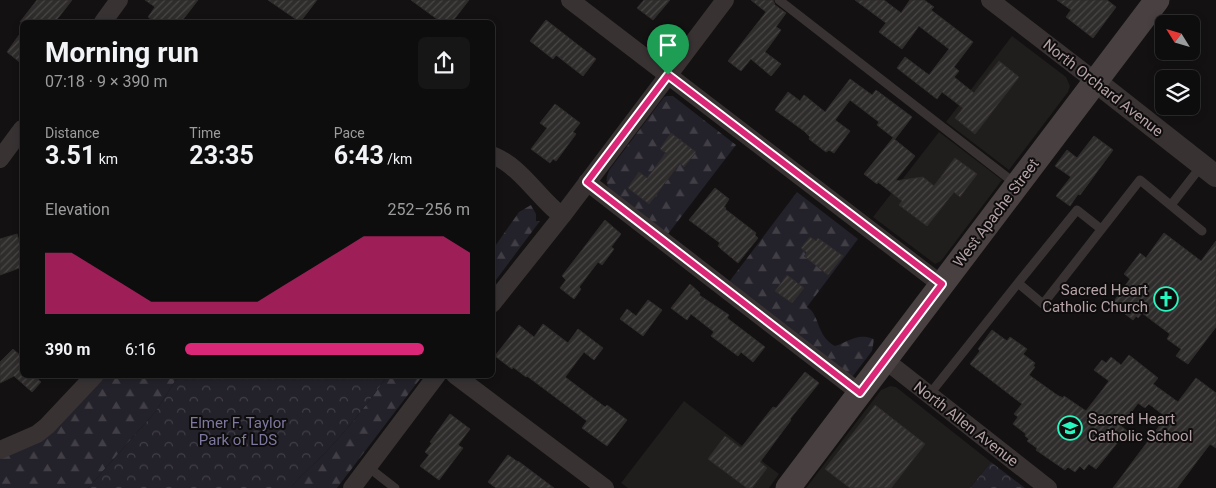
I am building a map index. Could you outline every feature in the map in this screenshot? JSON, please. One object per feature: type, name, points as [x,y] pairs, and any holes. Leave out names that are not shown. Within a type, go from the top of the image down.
[{"type":"main road","name":"West Apache Street","points":[[788,488],[1157,0]]},
{"type":"street","points":[[104,20],[119,0]]},
{"type":"street","points":[[570,0],[942,284]]},
{"type":"street","points":[[495,300],[562,216],[725,0]]},
{"type":"street","name":"North Orchard Avenue","points":[[990,0],[1209,170]]},
{"type":"street","points":[[0,160],[20,132]]},
{"type":"street","points":[[495,156],[516,170],[548,205],[562,216]]},
{"type":"street","points":[[587,182],[860,393]]},
{"type":"street","name":"North Allen Avenue","points":[[885,360],[1048,488]]},
{"type":"street","points":[[0,450],[37,434],[47,426],[92,378]]},
{"type":"street","points":[[352,488],[436,378]]},
{"type":"street","points":[[459,378],[605,488]]},
{"type":"lane","points":[[779,0],[1017,185]]},
{"type":"lane","points":[[1171,205],[1209,170]]},
{"type":"lane","points":[[1018,283],[1044,304],[1140,180],[1202,230]]},
{"type":"lane","points":[[929,394],[1077,210],[1101,230]]},
{"type":"lane","points":[[368,467],[395,488]]},
{"type":"shaded area","points":[[1012,36],[1066,77],[1070,86],[1068,92],[1009,170],[946,122]]},
{"type":"shaded area","points":[[939,132],[1002,180],[941,261],[935,264],[873,217]]},
{"type":"shaded area","points":[[890,386],[896,387],[991,462],[970,488],[806,488],[881,390]]},
{"type":"shaded area","points":[[684,401],[779,474],[769,488],[628,488],[621,483]]},
{"type":"green space","points":[[673,96],[736,145],[668,234],[610,190],[607,185],[610,169],[664,97]]},
{"type":"green space","points":[[797,192],[858,239],[807,307],[814,315],[824,337],[835,346],[858,337],[874,339],[872,351],[853,376],[850,376],[729,282]]},
{"type":"green space","points":[[531,205],[536,214],[536,221],[540,221],[495,281],[495,246],[519,212]]},
{"type":"green space","points":[[102,378],[177,378],[156,411],[88,488],[0,488],[0,458],[58,426]]},
{"type":"green space","name":"Elmer F. Taylor Park of LDS","points":[[177,378],[386,378],[341,435],[291,488],[88,488],[156,411]]},
{"type":"green space","points":[[386,378],[421,378],[337,488],[291,488],[341,435]]},
{"type":"green space","points":[[991,462],[1025,488],[970,488]]},
{"type":"building","points":[[37,0],[72,0],[57,20],[22,20]]},
{"type":"building","points":[[145,0],[198,0],[183,20],[152,20],[148,17],[155,7]]},
{"type":"building","points":[[268,0],[317,0],[302,20],[297,20]]},
{"type":"building","points":[[411,0],[469,0],[454,20],[438,20]]},
{"type":"building","points":[[644,0],[670,0],[653,20],[637,8]]},
{"type":"building","points":[[751,0],[773,0],[775,5],[786,13],[776,27],[781,30],[765,52],[781,64],[771,76],[751,59],[741,71],[728,61],[766,12]]},
{"type":"building","points":[[855,0],[884,0],[901,13],[910,0],[924,0],[934,7],[931,10],[973,42],[954,67],[959,71],[954,77],[974,93],[999,61],[1019,77],[975,134],[955,118],[963,108],[942,92],[937,99],[897,68],[905,57],[929,75],[949,49],[919,26],[902,49],[879,32],[886,23]]},
{"type":"building","points":[[1057,0],[1107,0],[1116,7],[1093,38],[1066,17],[1071,10]]},
{"type":"building","points":[[546,20],[596,59],[583,76],[556,55],[553,59],[530,41]]},
{"type":"building","points":[[20,34],[20,62],[7,52]]},
{"type":"building","points":[[850,79],[872,95],[876,90],[912,117],[895,139],[877,125],[879,122],[850,100],[835,120],[850,131],[834,153],[829,150],[826,152],[809,139],[810,137],[804,131],[775,110],[788,92],[800,101],[804,95],[825,112]]},
{"type":"building","points":[[555,104],[580,123],[573,132],[576,134],[556,161],[553,159],[550,163],[531,149],[547,128],[540,123]]},
{"type":"building","points":[[671,133],[696,152],[684,167],[680,163],[649,204],[628,188],[639,172],[647,178],[666,153],[660,149]]},
{"type":"building","points":[[1094,136],[1113,150],[1070,206],[1056,196],[1071,177],[1055,166],[1067,150],[1077,158]]},
{"type":"building","points":[[893,138],[915,156],[895,181],[923,177],[934,186],[955,158],[977,174],[960,197],[954,192],[927,226],[899,205],[902,201],[878,182],[877,184],[864,174]]},
{"type":"building","points":[[715,188],[729,199],[724,207],[725,209],[756,233],[755,235],[758,238],[738,263],[718,246],[720,243],[689,220]]},
{"type":"building","points":[[605,220],[621,234],[611,247],[614,249],[602,265],[598,262],[579,287],[581,289],[574,299],[560,288],[566,280],[562,276]]},
{"type":"building","name":"Sacred Heart Catholic Church","points":[[1164,233],[1201,261],[1216,241],[1216,327],[1188,364],[1176,356],[1181,349],[1167,339],[1170,334],[1142,313],[1133,320],[1112,304],[1130,279],[1124,274],[1140,253],[1146,258]]},
{"type":"building","points":[[17,234],[20,245],[20,268],[0,275],[0,239]]},
{"type":"building","points":[[810,237],[816,241],[818,238],[843,256],[828,275],[804,256],[807,253],[801,248]]},
{"type":"building","points":[[787,275],[804,288],[792,303],[775,291]]},
{"type":"building","points":[[690,284],[700,293],[699,295],[729,315],[727,318],[765,347],[753,362],[741,352],[738,356],[711,336],[714,332],[691,314],[687,320],[671,308]]},
{"type":"building","points":[[648,300],[662,310],[643,336],[620,319],[627,309],[636,316]]},
{"type":"building","points":[[543,324],[568,343],[578,329],[603,348],[594,360],[584,352],[565,377],[605,407],[607,405],[627,420],[607,446],[582,428],[587,421],[527,376],[513,367],[512,369],[495,356],[519,325],[534,337]]},
{"type":"building","points":[[992,330],[1007,341],[1010,337],[1027,349],[1023,354],[1035,363],[1033,366],[1035,367],[1029,375],[1057,395],[1063,398],[1064,396],[1086,411],[1109,381],[1094,370],[1102,360],[1106,363],[1111,357],[1121,365],[1129,355],[1158,378],[1153,384],[1178,402],[1196,378],[1216,393],[1216,448],[1210,444],[1177,488],[1113,488],[1166,417],[1149,404],[1145,408],[1138,403],[1121,426],[1127,431],[1096,469],[1089,464],[1084,470],[1080,466],[1075,472],[1068,467],[1065,470],[1036,450],[1037,448],[1027,441],[1029,439],[1025,436],[1026,434],[1013,424],[1018,417],[1014,414],[1022,404],[970,364]]},
{"type":"building","points":[[13,349],[20,355],[20,378],[36,378],[41,382],[32,392],[14,376],[0,383],[0,362]]},
{"type":"building","points":[[805,372],[819,383],[790,419],[760,462],[767,468],[752,488],[747,488],[708,459],[725,436],[741,448],[773,407],[776,408]]},
{"type":"building","points":[[875,405],[925,444],[891,488],[850,488],[825,469]]},
{"type":"building","points":[[450,414],[470,429],[458,445],[463,448],[439,480],[420,466],[429,455],[425,452],[432,443],[430,442]]},
{"type":"building","points":[[508,455],[554,488],[496,488],[488,482]]},
{"type":"place","name":"Sacred Heart Catholic Church","points":[[1166,299]]},
{"type":"place","name":"Sacred Heart Catholic School","points":[[1070,428]]},
{"type":"route","points":[[668,75],[942,284],[860,393],[587,182],[668,75]]}]
